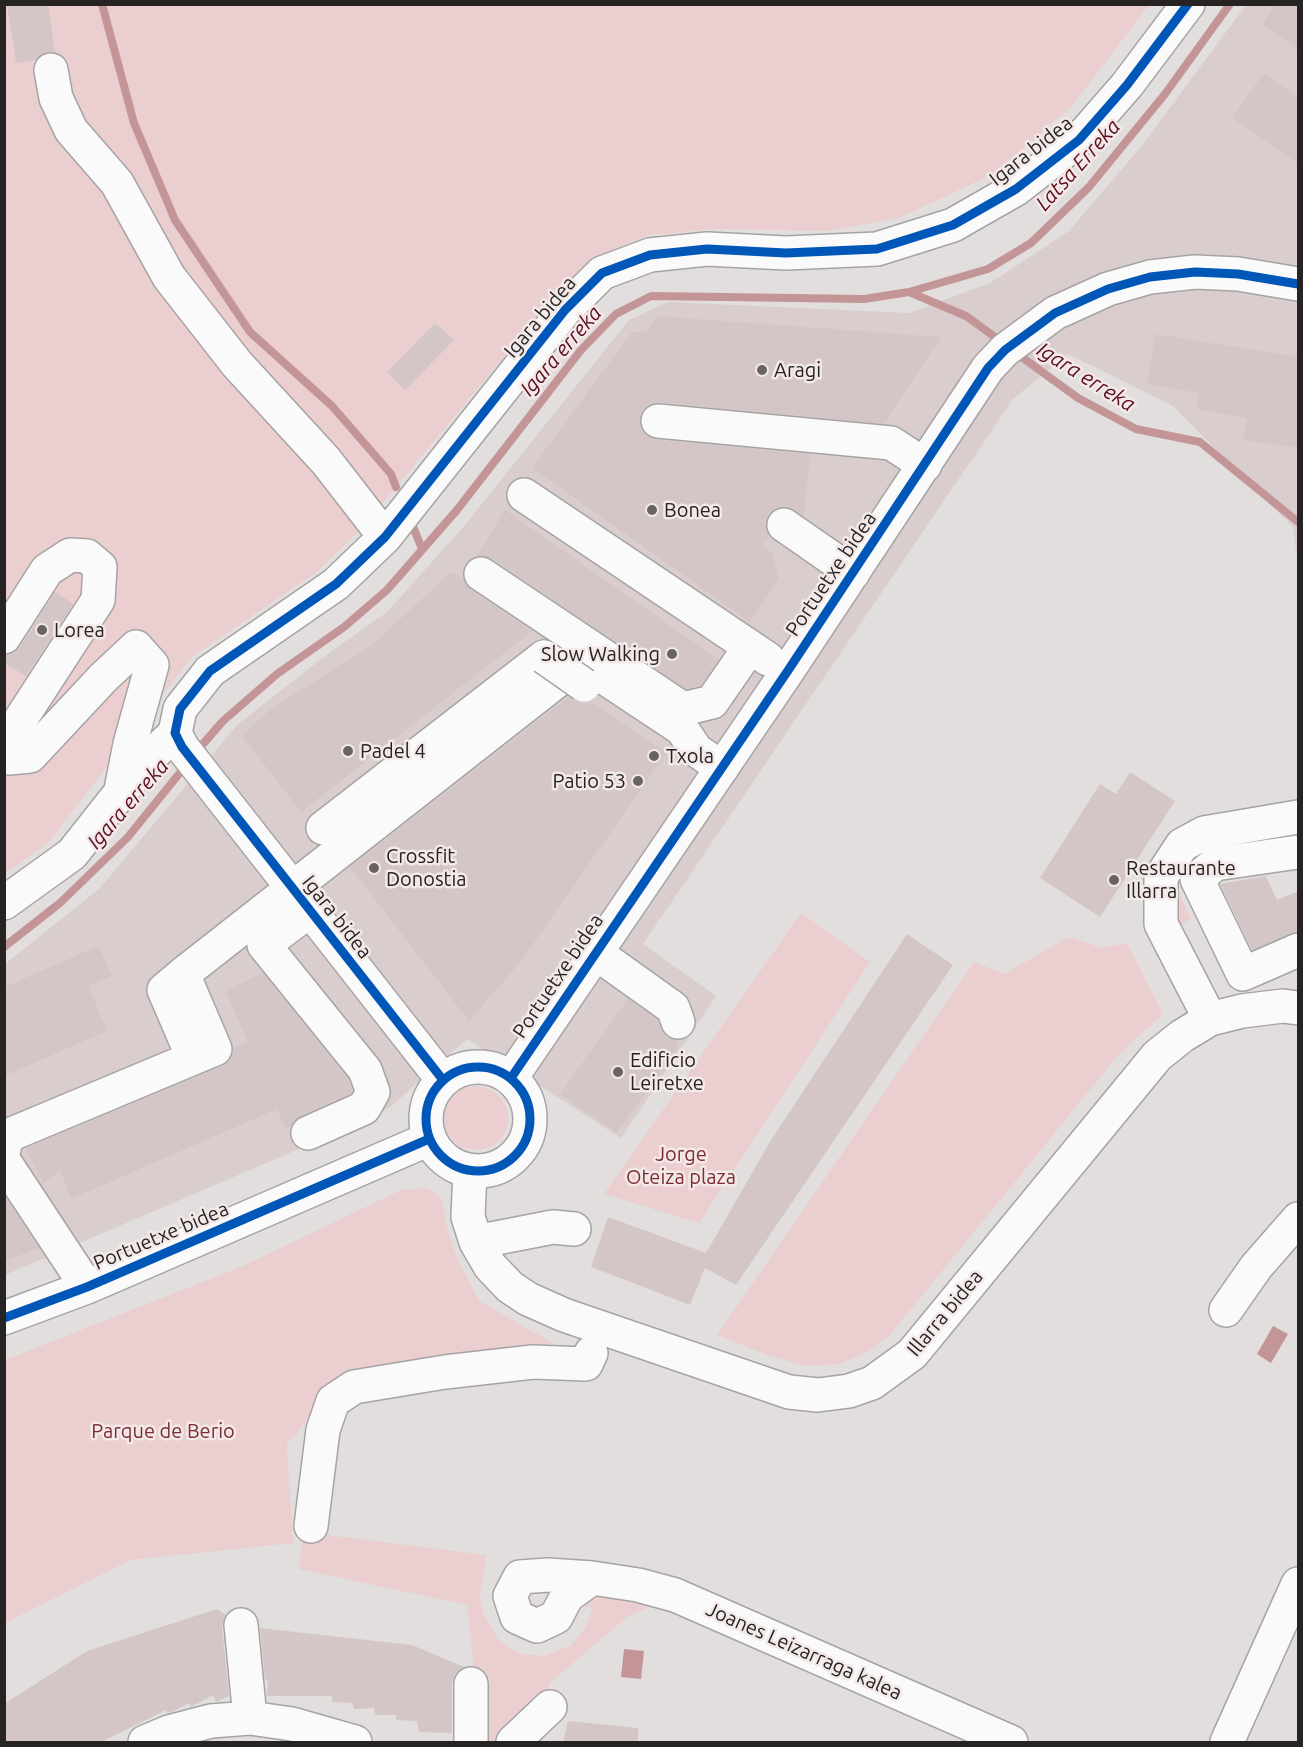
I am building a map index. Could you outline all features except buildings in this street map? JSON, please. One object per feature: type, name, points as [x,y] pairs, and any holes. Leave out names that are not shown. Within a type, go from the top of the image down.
[{"type":"street","name":"Igara bidea","points":[[443,1080],[300,900],[178,740],[180,709],[210,671],[336,584],[385,537],[565,310],[602,273],[650,255],[707,249],[786,253],[877,249],[953,225],[1016,189],[1079,140],[1127,85],[1188,4]]},
{"type":"street","points":[[51,70],[56,98],[71,130],[117,183],[169,277],[237,364],[326,460],[385,537]]},
{"type":"street","name":"Portuetxe bidea","points":[[511,1078],[596,953],[709,759],[787,672],[988,368],[1027,332],[1055,313],[1107,289],[1150,277],[1205,272],[1238,274],[1299,284]]},
{"type":"street","points":[[658,421],[891,444],[925,465]]},
{"type":"street","points":[[524,495],[787,672]]},
{"type":"street","points":[[784,525],[853,573]]},
{"type":"street","points":[[4,637],[47,570],[70,555],[87,556],[100,567],[98,600],[11,734],[9,758],[30,756],[136,646],[152,665],[130,744],[120,795]]},
{"type":"street","points":[[481,574],[684,709],[712,702],[750,647]]},
{"type":"street","points":[[323,828],[544,657],[671,744],[709,759]]},
{"type":"street","points":[[189,1048],[164,990],[183,974],[300,900],[581,662],[682,729],[709,759]]},
{"type":"street","name":"Igara bidea","points":[[4,903],[72,854],[144,763],[178,740]]},
{"type":"street","points":[[1210,1019],[1161,924],[1161,877],[1182,845],[1204,833],[1299,817]]},
{"type":"street","points":[[1299,852],[1215,864],[1197,879],[1243,974],[1299,950]]},
{"type":"street","points":[[300,900],[264,945],[366,1070],[373,1092],[364,1108],[308,1133]]},
{"type":"street","points":[[596,953],[673,1008],[678,1022]]},
{"type":"street","points":[[4,1149],[7,1136],[215,1049],[183,974]]},
{"type":"street","name":"Illarra bidea","points":[[470,1172],[468,1217],[476,1242],[490,1266],[510,1287],[528,1299],[564,1316],[789,1392],[818,1395],[849,1391],[872,1383],[912,1354],[1157,1056],[1182,1036],[1210,1019],[1242,1011],[1283,1006],[1299,1008]]},
{"type":"street","points":[[469,1068],[498,1071],[511,1078],[522,1091],[529,1107],[530,1124],[526,1141],[516,1155],[503,1165],[487,1172],[470,1172],[452,1166],[438,1154],[429,1139],[425,1123],[427,1108],[433,1093],[443,1080],[469,1068]]},
{"type":"street","name":"Portuetxe bidea","points":[[4,1318],[87,1287],[429,1139]]},
{"type":"street","points":[[4,1161],[87,1287]]},
{"type":"street","points":[[1226,1310],[1256,1267],[1299,1219]]},
{"type":"street","points":[[476,1242],[553,1227],[574,1229]]},
{"type":"street","points":[[311,1526],[323,1430],[333,1401],[354,1387],[445,1372],[533,1362],[586,1364],[591,1353]]},
{"type":"street","name":"Joanes Leizarraga kalea","points":[[592,1578],[639,1585],[675,1595],[1011,1743]]},
{"type":"street","points":[[1227,1743],[1299,1584]]},
{"type":"street","points":[[241,1625],[250,1718]]},
{"type":"street","points":[[471,1684],[471,1743]]},
{"type":"street","points":[[513,1743],[550,1707]]},
{"type":"street","points":[[145,1743],[169,1732],[211,1721],[250,1718],[292,1724],[355,1743]]},
{"type":"shaded area","points":[[1246,5],[1298,5],[1298,566],[1293,527],[1173,406],[1068,354],[1013,399],[643,944],[716,996],[621,1138],[467,1039],[389,1108],[5,1275],[5,964],[99,889],[238,724],[329,653],[387,612],[465,525],[629,320],[668,302],[909,313],[990,283],[1069,231],[1140,148]]},
{"type":"shaded area","points":[[1273,1326],[1288,1334],[1271,1363],[1257,1354]]},
{"type":"shaded area","points":[[624,1649],[644,1651],[641,1679],[621,1677]]},
{"type":"green space","points":[[5,5],[1149,5],[1072,106],[993,174],[899,218],[827,231],[718,229],[648,235],[592,258],[507,353],[361,529],[318,571],[192,657],[48,843],[5,874]]},
{"type":"green space","points":[[1177,888],[1191,919],[1174,928]]},
{"type":"green space","name":"Jorge Oteiza plaza","points":[[801,913],[870,962],[699,1223],[604,1194]]},
{"type":"green space","points":[[1069,937],[1102,948],[1127,943],[1163,1014],[1119,1054],[890,1335],[869,1351],[839,1364],[806,1366],[770,1356],[717,1335],[974,962],[1004,974]]},
{"type":"green space","points":[[470,1086],[482,1086],[499,1095],[506,1106],[508,1118],[506,1130],[499,1141],[482,1150],[470,1150],[458,1145],[449,1136],[444,1124],[444,1112],[449,1100],[458,1091]]},
{"type":"green space","name":"Parque de Berio","points":[[425,1188],[436,1193],[443,1203],[446,1223],[456,1256],[479,1301],[553,1343],[347,1374],[287,1444],[293,1543],[130,1560],[5,1623],[5,1360],[243,1266],[401,1190]]},
{"type":"green space","points":[[303,1532],[486,1555],[480,1596],[484,1615],[499,1641],[521,1654],[544,1656],[570,1646],[585,1629],[593,1608],[575,1604],[585,1593],[658,1600],[652,1606],[627,1617],[549,1684],[547,1695],[504,1742],[476,1742],[477,1692],[467,1605],[299,1569]]},
{"type":"waterway","points":[[102,4],[134,123],[175,220],[250,332],[332,406],[391,474],[396,487]]},
{"type":"waterway","name":"Igara erreka","points":[[196,752],[223,721],[277,674],[344,627],[387,590],[457,510],[581,350],[616,314],[651,296],[864,299],[909,292],[988,269],[1031,243],[1089,187],[1165,94],[1230,4]]},
{"type":"waterway","name":"Igara erreka","points":[[909,292],[966,316],[1002,342]]},
{"type":"waterway","name":"Igara erreka","points":[[1016,353],[1078,398],[1136,429],[1200,442],[1298,522]]},
{"type":"waterway","points":[[414,529],[422,549]]},
{"type":"waterway","name":"Igara erreka","points":[[4,947],[60,903],[128,837],[187,764]]},
{"type":"cycle path","points":[[443,1080],[182,747],[175,733],[180,709],[210,671],[336,584],[385,537],[565,310],[602,273],[650,255],[707,249],[786,253],[877,249],[953,225],[1016,189],[1079,140],[1127,85],[1188,4]]},
{"type":"cycle path","points":[[511,1078],[787,672],[988,368],[1005,350],[1055,313],[1108,289],[1150,277],[1195,272],[1238,274],[1298,284]]},
{"type":"cycle path","points":[[478,1067],[498,1071],[515,1082],[526,1099],[530,1119],[526,1139],[515,1156],[498,1167],[478,1171],[458,1167],[441,1156],[430,1139],[426,1119],[430,1099],[441,1082],[458,1071],[478,1067]]},
{"type":"cycle path","points":[[4,1318],[87,1287],[429,1139]]},
{"type":"place","name":"Aragi","points":[[762,370]]},
{"type":"place","name":"Bonea","points":[[652,510]]},
{"type":"place","name":"Lorea","points":[[42,630]]},
{"type":"place","name":"Slow Walking","points":[[672,654]]},
{"type":"place","name":"Padel 4","points":[[348,751]]},
{"type":"place","name":"Txola","points":[[654,756]]},
{"type":"place","name":"Patio 53","points":[[638,781]]},
{"type":"place","name":"Crossfit Donostia","points":[[374,868]]},
{"type":"place","name":"Restaurante Illarra","points":[[1114,880]]},
{"type":"place","name":"Edificio Leiretxe","points":[[618,1072]]},
{"type":"water label","name":"Latsa Erreka","points":[[1078,165]]}]
